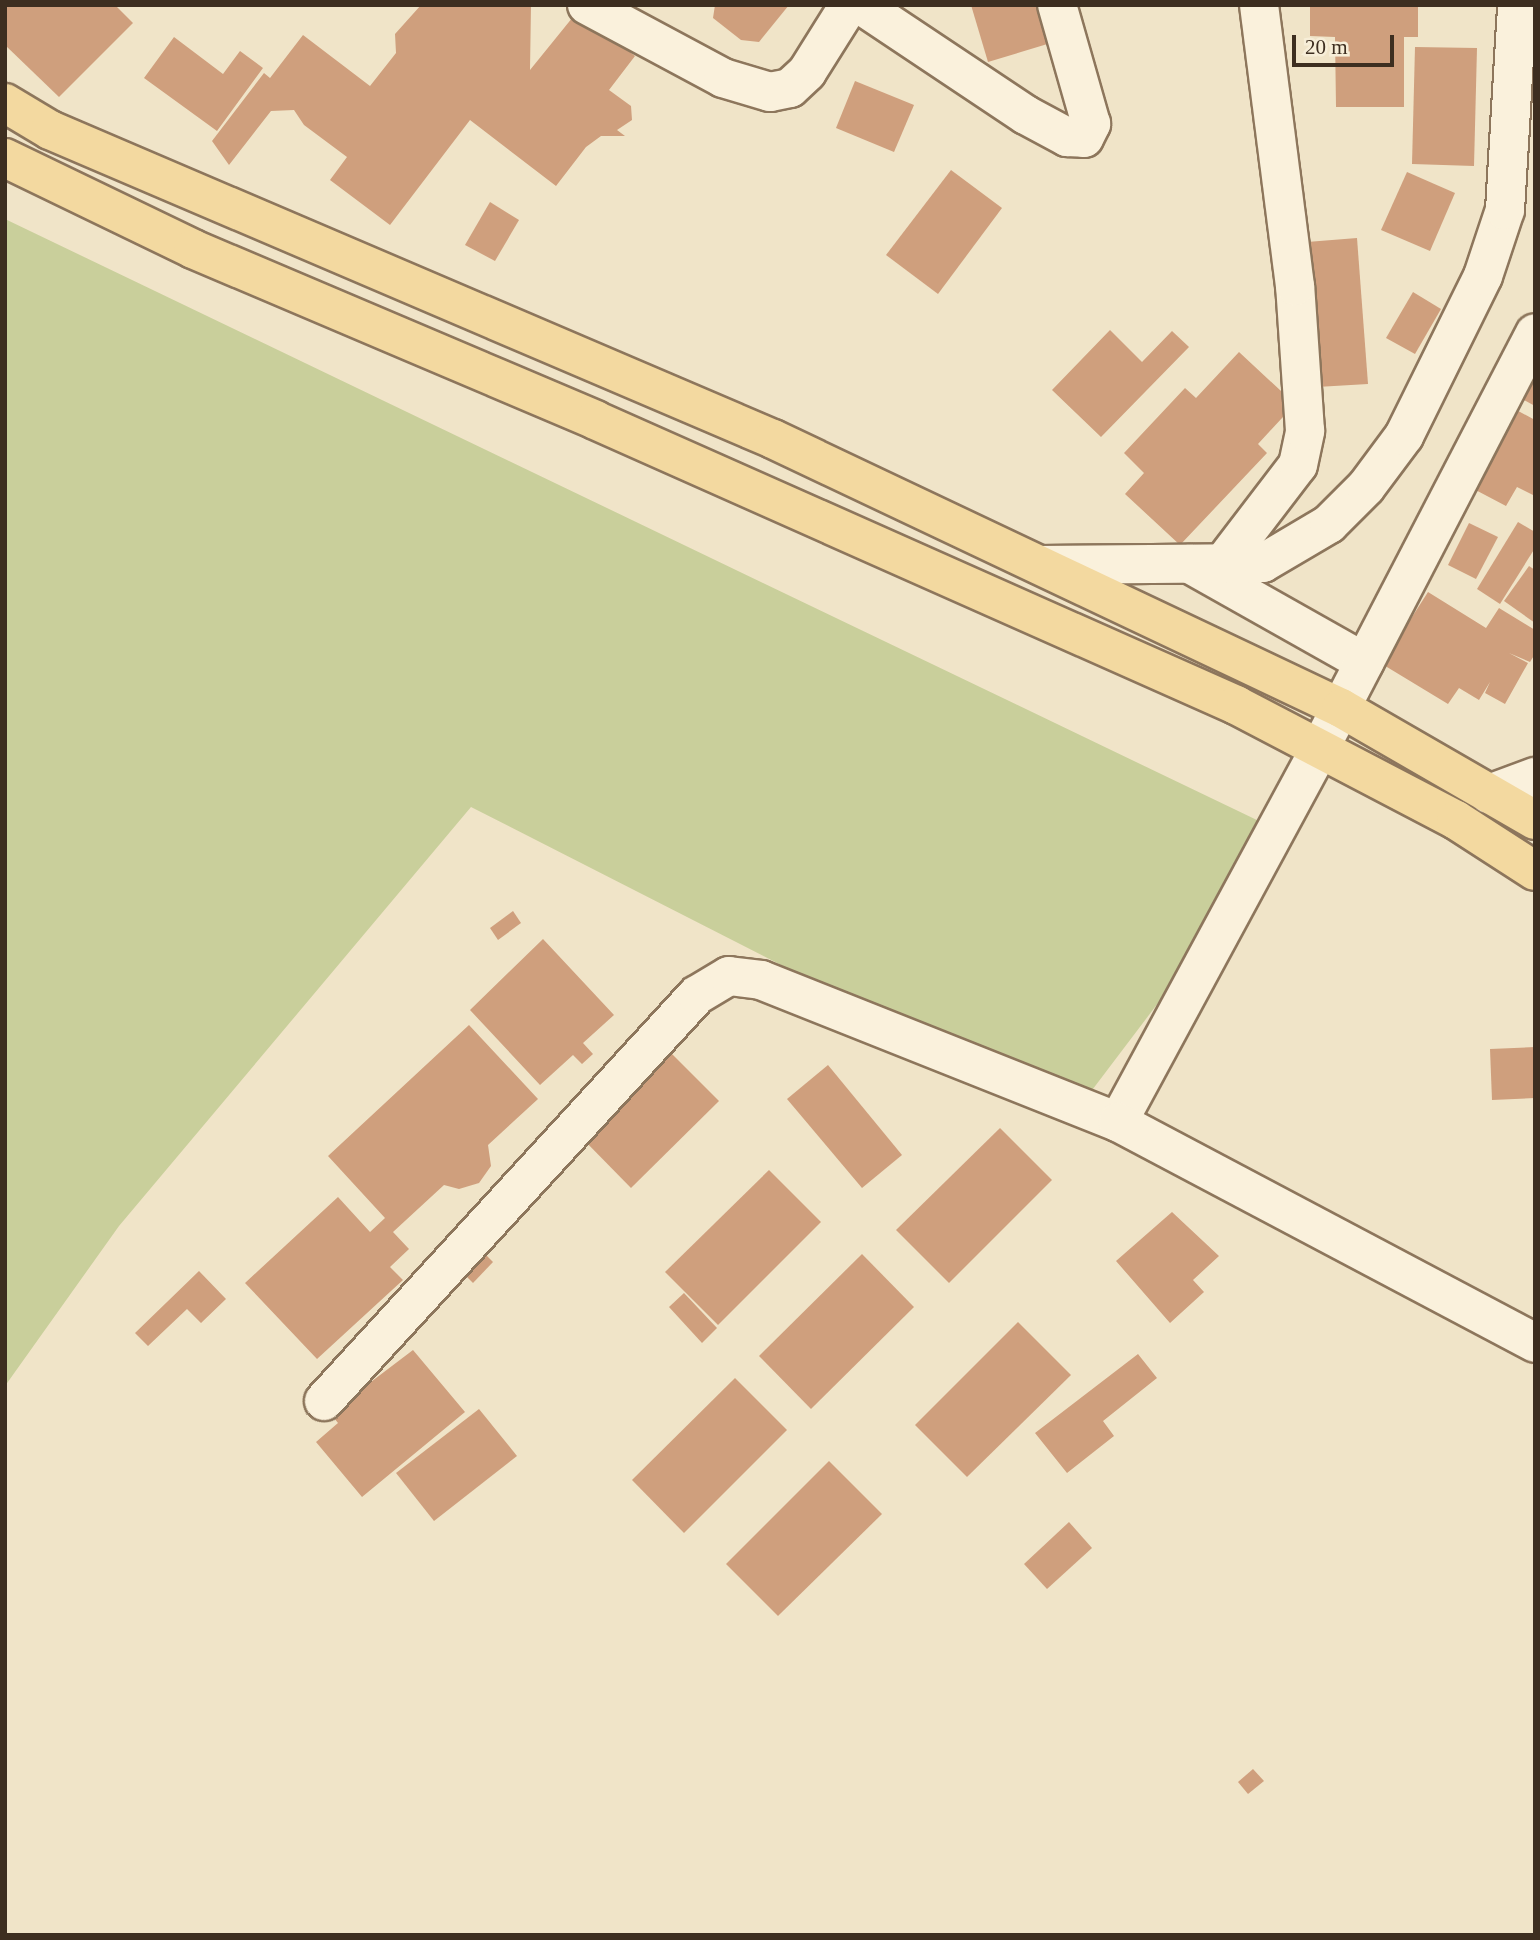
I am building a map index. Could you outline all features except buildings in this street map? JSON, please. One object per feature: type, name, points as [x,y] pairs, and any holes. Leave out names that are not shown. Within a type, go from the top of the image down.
[{"type":"main road","points":[[5,103],[50,130],[773,439],[1341,708],[1535,820]]},
{"type":"main road","points":[[5,158],[193,249],[595,420],[1236,705],[1457,820],[1535,871]]},
{"type":"street","points":[[587,5],[723,78],[770,92],[790,88],[807,72],[849,5]]},
{"type":"street","points":[[861,5],[1026,115],[1067,137],[1084,138],[1091,124],[1057,5]]},
{"type":"street","points":[[1207,564],[1298,465],[1305,431],[1293,260],[1259,5]]},
{"type":"street","points":[[1040,565],[1270,561],[1329,524],[1366,487],[1404,436],[1483,276],[1505,210],[1517,5]]},
{"type":"street","points":[[1118,1122],[1320,748],[1535,333]]},
{"type":"street","points":[[1207,564],[1364,662]]},
{"type":"street","points":[[1489,794],[1535,778]]},
{"type":"street","points":[[324,1401],[697,995],[729,976],[761,980],[1118,1122],[1535,1343]]},
{"type":"green space","points":[[5,219],[1286,834],[1074,1114],[471,807],[119,1226],[5,1386]]}]
